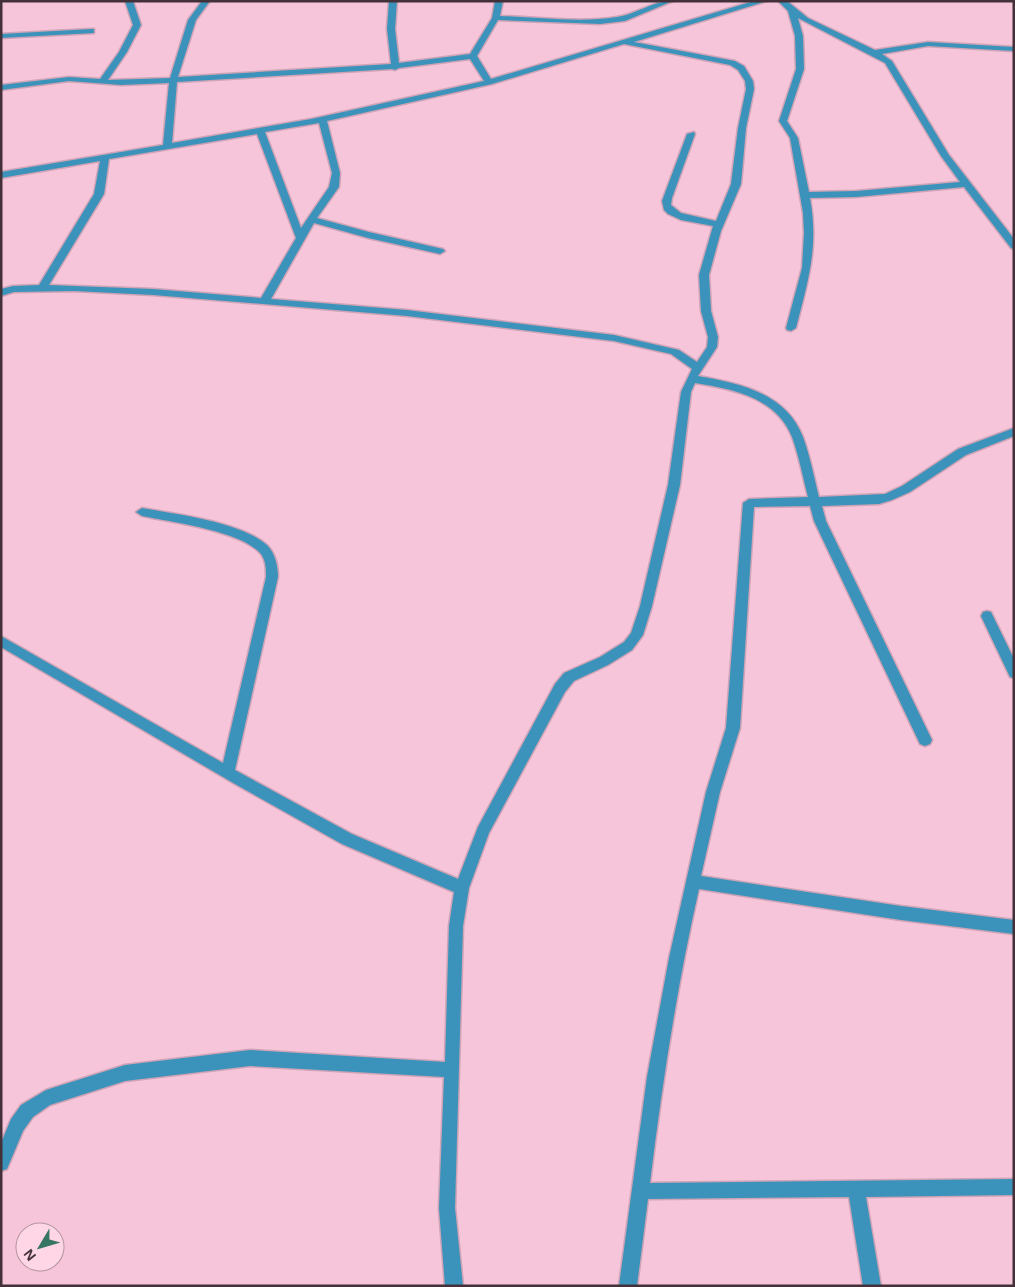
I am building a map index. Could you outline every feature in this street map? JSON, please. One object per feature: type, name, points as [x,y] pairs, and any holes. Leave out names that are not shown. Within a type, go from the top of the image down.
[{"type":"street","points":[[103,81],[123,52],[137,25],[129,1]]},
{"type":"street","points":[[167,145],[172,80],[192,20],[206,1]]},
{"type":"street","points":[[393,1],[391,29],[395,68]]},
{"type":"street","points":[[474,56],[496,18],[500,9],[499,1]]},
{"type":"street","points":[[496,18],[574,22],[612,21],[638,14],[669,1]]},
{"type":"street","points":[[1,175],[322,119],[489,82],[763,1]]},
{"type":"street","points":[[782,1],[792,11],[813,24],[876,52],[888,61],[945,156],[1014,246]]},
{"type":"street","points":[[791,328],[807,268],[809,233],[805,195],[794,138],[783,121],[800,68],[799,36],[792,11]]},
{"type":"street","points":[[1,36],[91,31]]},
{"type":"street","points":[[454,1286],[447,1208],[456,926],[462,888],[482,831],[546,717],[560,688],[569,677],[604,661],[628,646],[637,635],[646,606],[674,485],[686,392],[694,373],[712,347],[713,337],[706,311],[704,275],[719,224],[736,184],[749,82],[741,68],[732,63],[624,42]]},
{"type":"street","points":[[876,52],[936,44],[1014,49]]},
{"type":"street","points":[[1,88],[69,79],[121,83],[395,68],[474,56]]},
{"type":"street","points":[[474,56],[478,66],[489,82]]},
{"type":"street","points":[[264,302],[300,237],[334,187],[336,180],[322,119]]},
{"type":"street","points":[[260,130],[300,237]]},
{"type":"street","points":[[691,134],[667,198],[666,206],[669,211],[676,215],[719,224]]},
{"type":"street","points":[[42,288],[99,194],[105,156]]},
{"type":"street","points":[[805,195],[856,194],[966,184]]},
{"type":"street","points":[[311,219],[368,235],[440,251]]},
{"type":"street","points":[[1,293],[14,289],[42,288],[153,292],[407,314],[614,338],[675,352],[694,373],[758,393],[782,413],[798,436],[813,501],[820,521],[925,740]]},
{"type":"street","points":[[628,1286],[655,1077],[676,958],[713,792],[733,728],[749,503],[879,500],[893,497],[947,460],[969,448],[1014,432]]},
{"type":"street","points":[[142,512],[222,530],[252,541],[262,548],[270,558],[272,577],[228,773]]},
{"type":"street","points":[[987,616],[1014,673]]},
{"type":"street","points":[[1,641],[228,773],[347,839],[462,888]]},
{"type":"street","points":[[693,881],[1014,927]]},
{"type":"street","points":[[1,1163],[17,1126],[27,1111],[46,1098],[125,1074],[250,1058],[452,1070]]},
{"type":"street","points":[[640,1191],[1014,1187]]},
{"type":"street","points":[[856,1188],[872,1286]]}]
